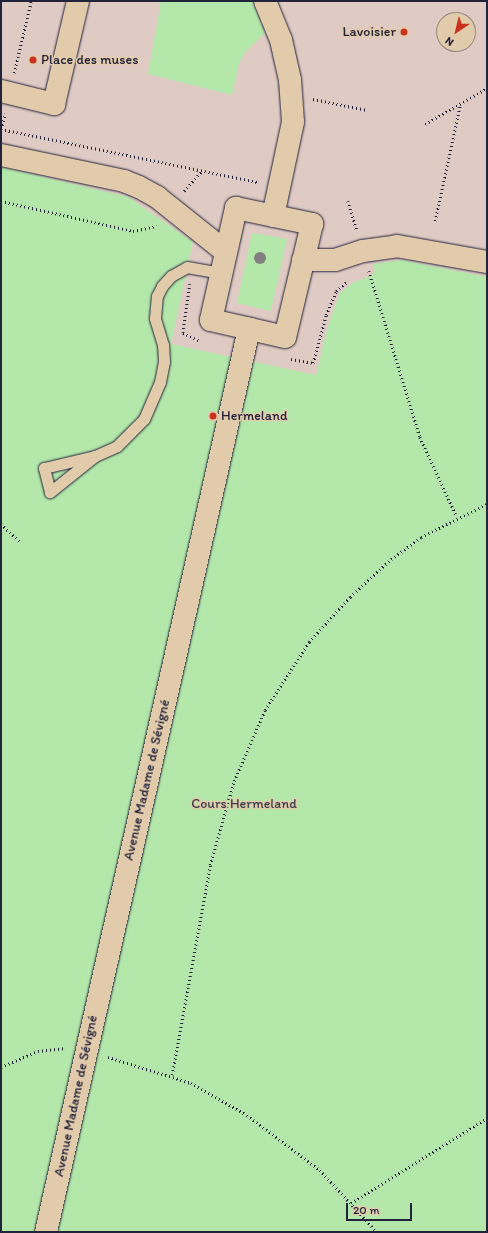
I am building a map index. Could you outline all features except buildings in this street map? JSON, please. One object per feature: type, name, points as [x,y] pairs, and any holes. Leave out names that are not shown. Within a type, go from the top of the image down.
[{"type":"street","points":[[5,92],[54,104],[78,1]]},
{"type":"street","points":[[265,1],[281,40],[290,80],[293,122],[273,216]]},
{"type":"street","points":[[1,155],[124,181],[139,187],[157,197],[224,262]]},
{"type":"street","points":[[236,208],[312,224],[303,260],[285,337],[211,320],[236,208]]},
{"type":"street","points":[[303,260],[335,260],[363,251],[397,246],[487,262]]},
{"type":"street","name":"Avenue Madame de Sévigné","points":[[46,1232],[85,1052],[249,329]]},
{"type":"lane","points":[[95,456],[117,446],[144,419],[160,382],[164,362],[163,345],[155,318],[157,296],[171,276],[187,267],[193,268],[224,262]]},
{"type":"path","points":[[31,1],[5,92],[1,129],[264,183]]},
{"type":"path","points":[[425,124],[487,88]]},
{"type":"path","points":[[312,99],[367,110]]},
{"type":"path","points":[[435,221],[460,105]]},
{"type":"path","points":[[179,198],[202,170]]},
{"type":"path","points":[[1,201],[133,231],[155,226],[161,230]]},
{"type":"path","points":[[348,201],[358,235]]},
{"type":"path","points":[[193,268],[183,333],[202,341]]},
{"type":"path","points":[[364,273],[369,272]]},
{"type":"path","points":[[370,276],[420,438],[457,517]]},
{"type":"path","points":[[289,359],[313,363],[326,315],[336,290],[353,277]]},
{"type":"path","points":[[172,1075],[210,865],[234,781],[265,710],[309,642],[336,610],[397,555],[421,537],[457,517],[487,504]]},
{"type":"path","points":[[1,524],[20,542]]},
{"type":"path","points":[[1,1067],[38,1051],[69,1048],[172,1075],[207,1091],[283,1140],[320,1170],[377,1232]]},
{"type":"path","points":[[351,1202],[487,1118]]},
{"type":"green space","points":[[161,1],[252,1],[265,33],[246,51],[239,63],[232,95],[148,74]]},
{"type":"green space","name":"Cours Hermeland","points":[[1,167],[128,197],[193,242],[171,344],[316,375],[328,326],[340,293],[352,283],[370,276],[375,272],[373,264],[401,260],[487,277],[487,1232],[1,1232]]},
{"type":"green space","points":[[252,233],[287,239],[271,311],[237,303]]},
{"type":"place","name":"Lavoisier","points":[[404,32]]},
{"type":"place","name":"Place des muses","points":[[33,60]]},
{"type":"place","name":"Hermeland","points":[[213,416]]}]
